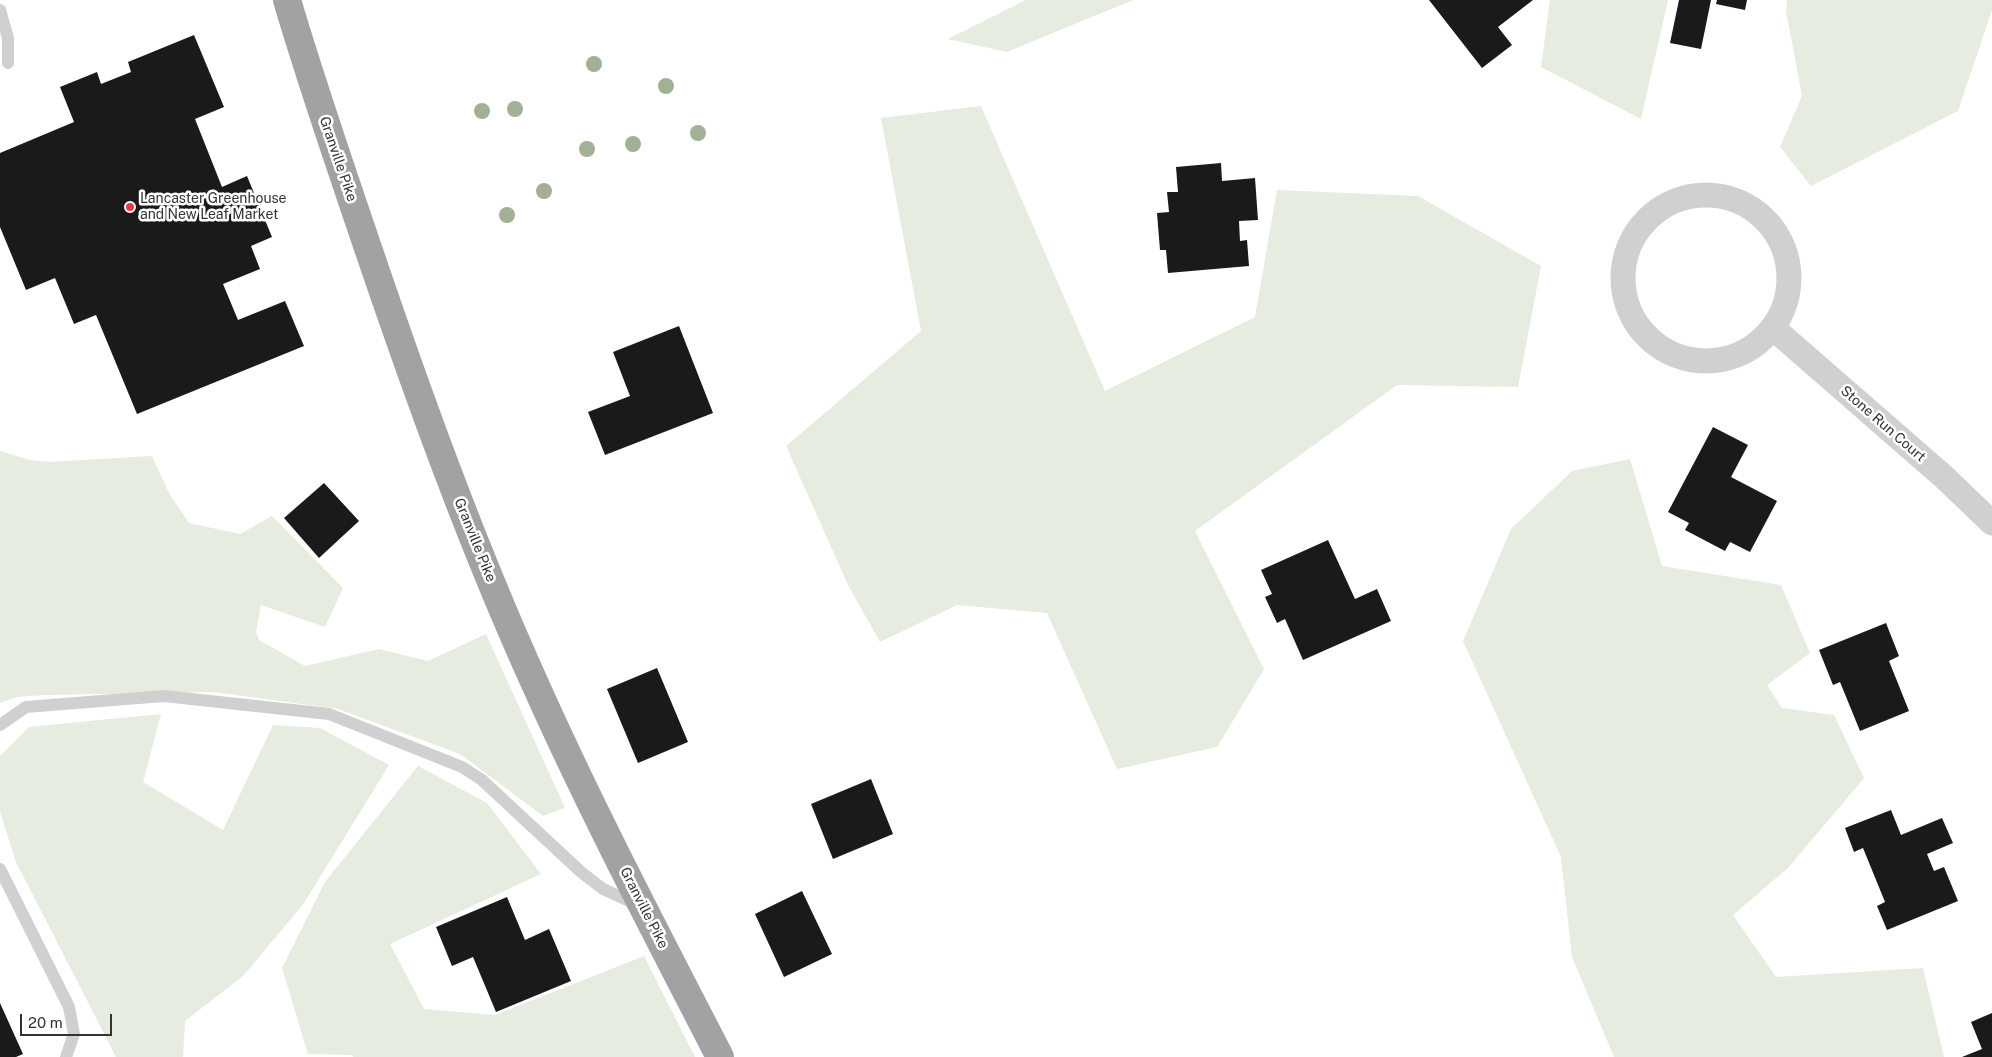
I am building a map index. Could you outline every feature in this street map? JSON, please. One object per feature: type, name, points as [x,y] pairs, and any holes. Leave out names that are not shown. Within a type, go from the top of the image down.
[{"type":"highway","name":"Granville Pike","points":[[287,0],[311,79],[408,367],[478,548],[536,686],[643,906],[720,1057]]},
{"type":"street","points":[[1695,196],[1727,197],[1757,212],[1778,236],[1789,267],[1787,299],[1773,328],[1748,350],[1717,361],[1685,359],[1656,345],[1634,320],[1623,290],[1625,257],[1639,228],[1659,207],[1695,196]]},
{"type":"street","name":"Stone Run Court","points":[[1773,328],[1944,477],[1992,523]]},
{"type":"lane","points":[[0,10],[8,38],[8,63]]},
{"type":"lane","points":[[0,726],[26,707],[164,696],[329,714],[462,767],[482,780],[603,889],[643,906]]},
{"type":"lane","points":[[0,869],[69,1007],[74,1034],[66,1057]]},
{"type":"shaded area","points":[[1026,0],[1133,0],[1007,52],[948,39]]},
{"type":"shaded area","points":[[1550,0],[1668,0],[1641,119],[1541,67]]},
{"type":"shaded area","points":[[1787,0],[1992,0],[1992,10],[1958,111],[1811,186],[1780,147],[1802,96],[1786,11]]},
{"type":"shaded area","points":[[981,106],[1105,391],[1255,317],[1277,190],[1418,196],[1541,266],[1518,387],[1397,385],[1195,531],[1264,669],[1217,747],[1117,769],[1047,613],[957,605],[880,642],[849,587],[786,446],[921,331],[881,118]]},
{"type":"shaded area","points":[[0,451],[30,460],[48,462],[152,456],[169,493],[189,523],[240,534],[272,516],[343,588],[325,627],[261,605],[256,632],[259,640],[305,666],[379,649],[428,661],[486,634],[565,808],[543,816],[460,754],[338,709],[214,692],[44,695],[17,697],[0,703]]},
{"type":"shaded area","points":[[1630,459],[1662,566],[1781,585],[1810,653],[1767,685],[1782,708],[1834,715],[1864,778],[1788,868],[1733,915],[1776,977],[1923,968],[1944,1057],[1614,1057],[1572,957],[1561,857],[1463,641],[1511,529],[1572,471]]},
{"type":"shaded area","points":[[161,714],[143,782],[223,830],[273,725],[320,728],[389,765],[304,903],[243,976],[185,1021],[183,1057],[116,1057],[16,862],[0,812],[0,756],[29,727]]},
{"type":"shaded area","points":[[418,766],[487,803],[541,874],[390,944],[424,1009],[495,1015],[644,956],[695,1057],[353,1057],[353,1055],[308,1054],[282,968],[325,882]]},
{"type":"building","points":[[1429,0],[1533,0],[1498,27],[1512,45],[1482,68]]},
{"type":"building","points":[[1679,0],[1711,0],[1701,49],[1670,43]]},
{"type":"building","points":[[1717,0],[1747,0],[1745,10],[1716,4]]},
{"type":"building","name":"Lancaster Greenhouse and New Leaf Market","points":[[194,35],[224,107],[195,119],[222,187],[247,176],[272,237],[251,246],[260,269],[223,284],[238,320],[285,301],[304,346],[137,414],[96,315],[74,324],[55,278],[26,290],[0,227],[0,153],[74,122],[60,87],[97,72],[101,84],[131,72],[128,62]]},
{"type":"building","points":[[1221,163],[1222,181],[1255,178],[1258,220],[1239,221],[1240,241],[1247,240],[1249,266],[1168,273],[1166,250],[1160,250],[1157,213],[1169,212],[1167,192],[1178,192],[1176,167]]},
{"type":"building","points":[[679,326],[713,413],[605,455],[588,412],[630,396],[613,352]]},
{"type":"building","points":[[1713,427],[1748,445],[1731,477],[1777,501],[1750,552],[1730,542],[1725,551],[1685,530],[1689,523],[1668,512]]},
{"type":"building","points":[[324,483],[359,521],[319,558],[284,518]]},
{"type":"building","points":[[1328,540],[1355,599],[1377,589],[1391,621],[1303,660],[1285,619],[1277,623],[1265,597],[1272,594],[1261,570]]},
{"type":"building","points":[[1886,623],[1899,656],[1889,661],[1909,711],[1860,731],[1840,682],[1833,685],[1819,650]]},
{"type":"building","points":[[657,668],[688,742],[638,763],[607,689]]},
{"type":"building","points":[[871,779],[893,834],[833,859],[811,804]]},
{"type":"building","points":[[1891,810],[1901,835],[1942,818],[1953,843],[1927,854],[1934,871],[1944,867],[1958,901],[1887,930],[1877,906],[1885,902],[1863,848],[1854,852],[1845,828]]},
{"type":"building","points":[[802,891],[832,954],[784,977],[755,914]]},
{"type":"building","points":[[507,897],[525,940],[549,929],[571,981],[496,1012],[473,957],[452,966],[436,927]]},
{"type":"building","points":[[0,1003],[23,1054],[16,1057],[0,1057]]},
{"type":"building","points":[[1992,1013],[1992,1057],[1962,1057],[1982,1049],[1971,1022]]},
{"type":"place","name":"Lancaster Greenhouse and New Leaf Market","points":[[130,207]]}]
